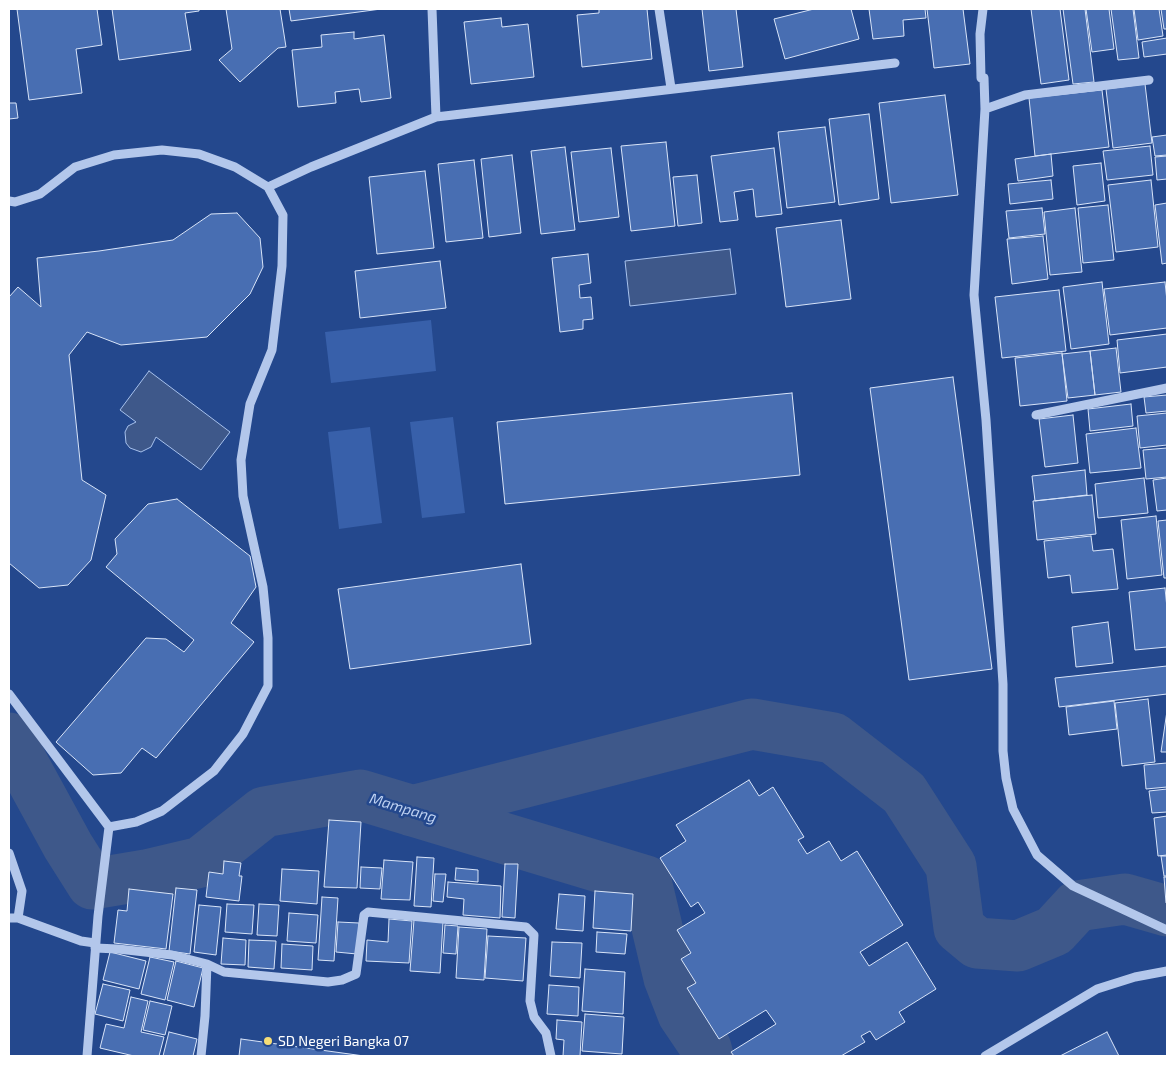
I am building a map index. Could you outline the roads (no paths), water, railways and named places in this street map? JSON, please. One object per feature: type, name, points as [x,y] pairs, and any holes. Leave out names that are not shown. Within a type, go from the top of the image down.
[{"type":"street","points":[[432,9],[436,117]]},
{"type":"street","points":[[659,9],[671,88]]},
{"type":"street","points":[[983,9],[980,34],[985,109],[974,295],[986,420],[1003,684],[1003,751],[1006,778],[1013,809],[1037,855],[1073,886],[1167,930]]},
{"type":"street","points":[[268,187],[311,167],[436,117],[895,63]]},
{"type":"street","points":[[985,109],[1025,95],[1149,80]]},
{"type":"street","points":[[9,201],[15,202],[40,194],[75,167],[114,155],[162,150],[199,154],[235,167],[268,187],[283,215],[282,266],[272,350],[250,404],[241,460],[243,496],[263,587],[268,638],[268,686],[243,734],[214,771],[162,811],[136,822],[109,827]]},
{"type":"street","points":[[1036,415],[1167,388]]},
{"type":"street","points":[[9,694],[109,827],[95,946],[88,1056]]},
{"type":"street","points":[[9,853],[22,891],[13,918],[44,927],[95,946],[172,955],[207,964],[224,972],[328,982],[342,980],[356,974],[364,915],[368,912],[526,927],[534,936],[530,1001],[534,1017],[546,1033],[551,1056]]},
{"type":"street","points":[[201,1056],[207,964]]},
{"type":"street","points":[[985,1056],[1097,989],[1135,977],[1167,971]]},
{"type":"waterway","points":[[412,811],[752,724],[833,738],[904,793],[951,866],[959,928],[977,943],[1018,946],[1054,931],[1077,906],[1125,899],[1167,911]]},
{"type":"waterway","name":"Mampang","points":[[9,738],[68,846],[92,884],[146,875],[201,862],[264,812],[360,795],[646,881],[669,978],[683,1014],[706,1048],[708,1056]]},
{"type":"place","name":"SD Negeri Bangka 07","points":[[268,1041]]}]
